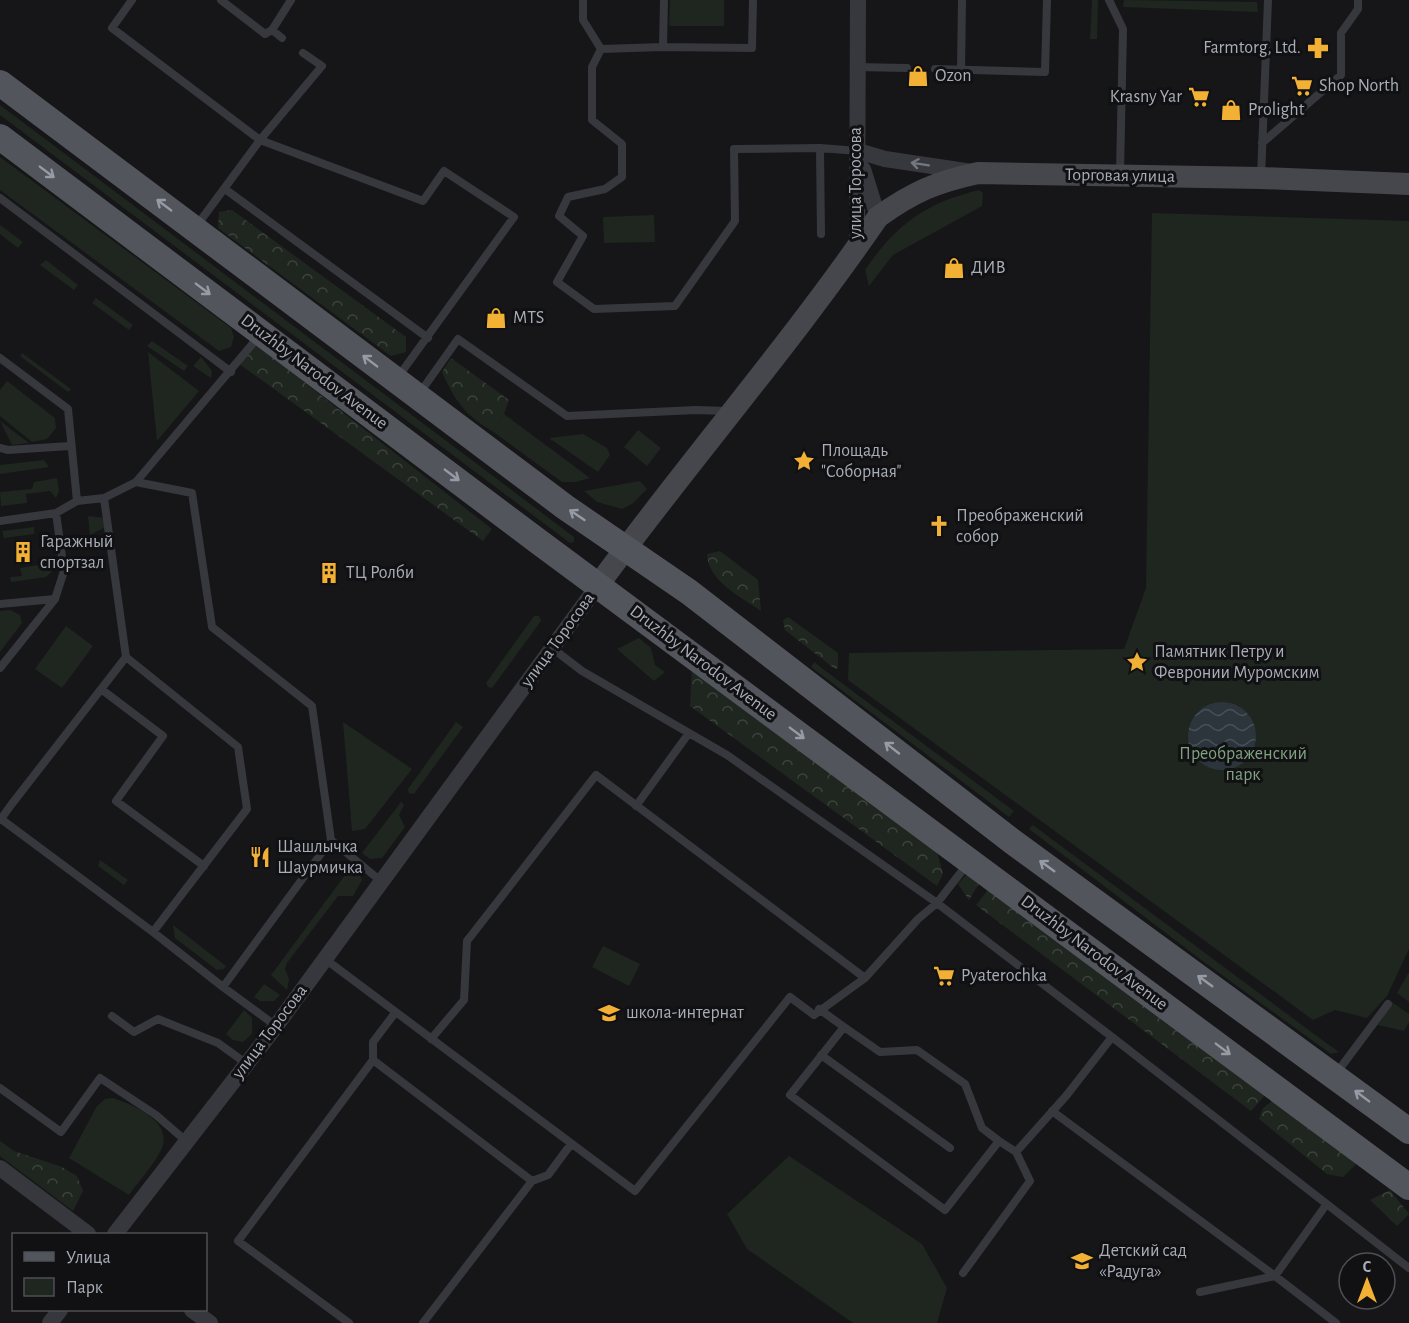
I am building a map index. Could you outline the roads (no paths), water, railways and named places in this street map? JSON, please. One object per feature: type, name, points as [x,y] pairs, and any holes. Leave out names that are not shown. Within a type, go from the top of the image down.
[{"type":"main road","points":[[0,83],[565,507],[689,592],[1013,842],[1409,1131]]},
{"type":"main road","name":"Druzhby Narodov Avenue","points":[[0,137],[1409,1187]]},
{"type":"street","name":"улица Торосова","points":[[117,1233],[326,959],[667,492],[733,412],[857,247],[858,0]]},
{"type":"street","points":[[858,151],[885,159],[978,173]]},
{"type":"street","points":[[858,151],[878,217]]},
{"type":"street","name":"Торговая улица","points":[[857,247],[878,217],[902,200],[939,181],[978,173],[1261,178],[1409,184]]},
{"type":"street","points":[[858,198],[867,212],[878,217]]},
{"type":"street","points":[[0,1168],[87,1233]]},
{"type":"street","points":[[50,1323],[59,1311]]},
{"type":"street","points":[[193,1311],[210,1323]]},
{"type":"lane","points":[[132,0],[112,28],[260,140],[423,201],[444,171],[514,217],[396,380]]},
{"type":"lane","points":[[221,0],[265,34],[272,30],[291,0]]},
{"type":"lane","points":[[583,0],[583,20],[601,49]]},
{"type":"lane","points":[[663,47],[664,0]]},
{"type":"lane","points":[[601,49],[752,48],[753,0]]},
{"type":"lane","points":[[961,70],[962,0]]},
{"type":"lane","points":[[935,69],[1045,72],[1047,0]]},
{"type":"lane","points":[[1109,0],[1123,29],[1120,176]]},
{"type":"lane","points":[[1261,178],[1268,0]]},
{"type":"lane","points":[[1262,143],[1341,75],[1341,33],[1358,9],[1358,0]]},
{"type":"lane","points":[[272,30],[282,38]]},
{"type":"lane","points":[[601,49],[592,67],[592,120],[622,144],[622,177],[605,189],[568,197],[559,216],[583,237],[557,282],[594,309],[675,306],[735,221],[734,149],[820,148],[858,151]]},
{"type":"lane","points":[[195,228],[260,140],[322,66],[303,52]]},
{"type":"lane","points":[[856,67],[907,68]]},
{"type":"lane","points":[[820,148],[820,234]]},
{"type":"lane","points":[[225,189],[428,338]]},
{"type":"lane","points":[[0,198],[231,372]]},
{"type":"lane","points":[[0,521],[56,513],[76,501],[104,498],[136,482],[262,333]]},
{"type":"lane","points":[[417,396],[458,339],[567,416],[696,410],[733,412]]},
{"type":"lane","points":[[0,358],[68,409],[76,501]]},
{"type":"lane","points":[[0,448],[8,450],[70,446]]},
{"type":"lane","points":[[136,482],[192,494],[212,627],[312,706],[331,840],[382,882]]},
{"type":"lane","points":[[104,498],[126,657],[238,747],[247,809],[153,933]]},
{"type":"lane","points":[[0,668],[54,599],[64,571],[56,513]]},
{"type":"lane","points":[[0,604],[54,599]]},
{"type":"lane","points":[[552,648],[582,670],[727,755],[937,903],[1409,1268]]},
{"type":"lane","points":[[126,657],[0,819],[276,1026]]},
{"type":"lane","points":[[101,689],[163,736],[116,801],[204,866]]},
{"type":"lane","points":[[636,806],[689,733]]},
{"type":"lane","points":[[431,1040],[465,1000],[467,941],[596,775],[865,978]]},
{"type":"lane","points":[[223,987],[331,840]]},
{"type":"lane","points":[[326,959],[635,1191],[790,997],[814,1015],[819,1009],[865,978],[918,919],[937,903],[970,861]]},
{"type":"lane","points":[[1335,1076],[1388,1004]]},
{"type":"lane","points":[[819,1009],[880,1052],[917,1050],[965,1084],[982,1128],[1016,1152],[1030,1181],[963,1273]]},
{"type":"lane","points":[[349,1323],[238,1241],[373,1060],[373,1042],[395,1013]]},
{"type":"lane","points":[[112,1016],[134,1032],[158,1019],[218,1043],[247,1064]]},
{"type":"lane","points":[[844,1027],[790,1095],[945,1210],[999,1141]]},
{"type":"lane","points":[[1016,1152],[1052,1112],[1112,1037]]},
{"type":"lane","points":[[821,1055],[950,1148]]},
{"type":"lane","points":[[373,1060],[532,1181]]},
{"type":"lane","points":[[0,1088],[61,1132],[100,1078],[156,1115],[186,1141]]},
{"type":"lane","points":[[1052,1112],[1336,1323]]},
{"type":"lane","points":[[423,1323],[532,1181],[548,1175],[571,1144]]},
{"type":"lane","points":[[1200,1292],[1275,1276],[1326,1205]]},
{"type":"water","points":[[1222,702],[1235,705],[1246,712],[1253,723],[1256,736],[1253,749],[1246,760],[1235,767],[1222,770],[1209,767],[1198,760],[1191,749],[1188,736],[1191,723],[1198,712],[1209,705]]},
{"type":"place","name":"Farmtorg, Ltd.","points":[[1318,48]]},
{"type":"place","name":"Ozon","points":[[918,76]]},
{"type":"place","name":"Shop North","points":[[1302,86]]},
{"type":"place","name":"Krasny Yar","points":[[1199,97]]},
{"type":"place","name":"Prolight","points":[[1231,110]]},
{"type":"place","name":"ДИВ","points":[[954,268]]},
{"type":"place","name":"MTS","points":[[496,318]]},
{"type":"place","name":"Площадь \"Соборная\"","points":[[804,461]]},
{"type":"place","name":"Преображенский собор","points":[[939,526]]},
{"type":"place","name":"Гаражный спортзал","points":[[23,552]]},
{"type":"place","name":"ТЦ Ролби","points":[[329,573]]},
{"type":"place","name":"Памятник Петру и Февронии Муромским","points":[[1137,662]]},
{"type":"place","name":"Шашлычка Шаурмичка","points":[[260,857]]},
{"type":"place","name":"Pyaterochka","points":[[944,976]]},
{"type":"place","name":"школа-интернат","points":[[609,1013]]},
{"type":"place","name":"Детский сад «Радуга»","points":[[1082,1261]]},
{"type":"park label","name":"Преображенский парк","points":[[1243,764]]}]
